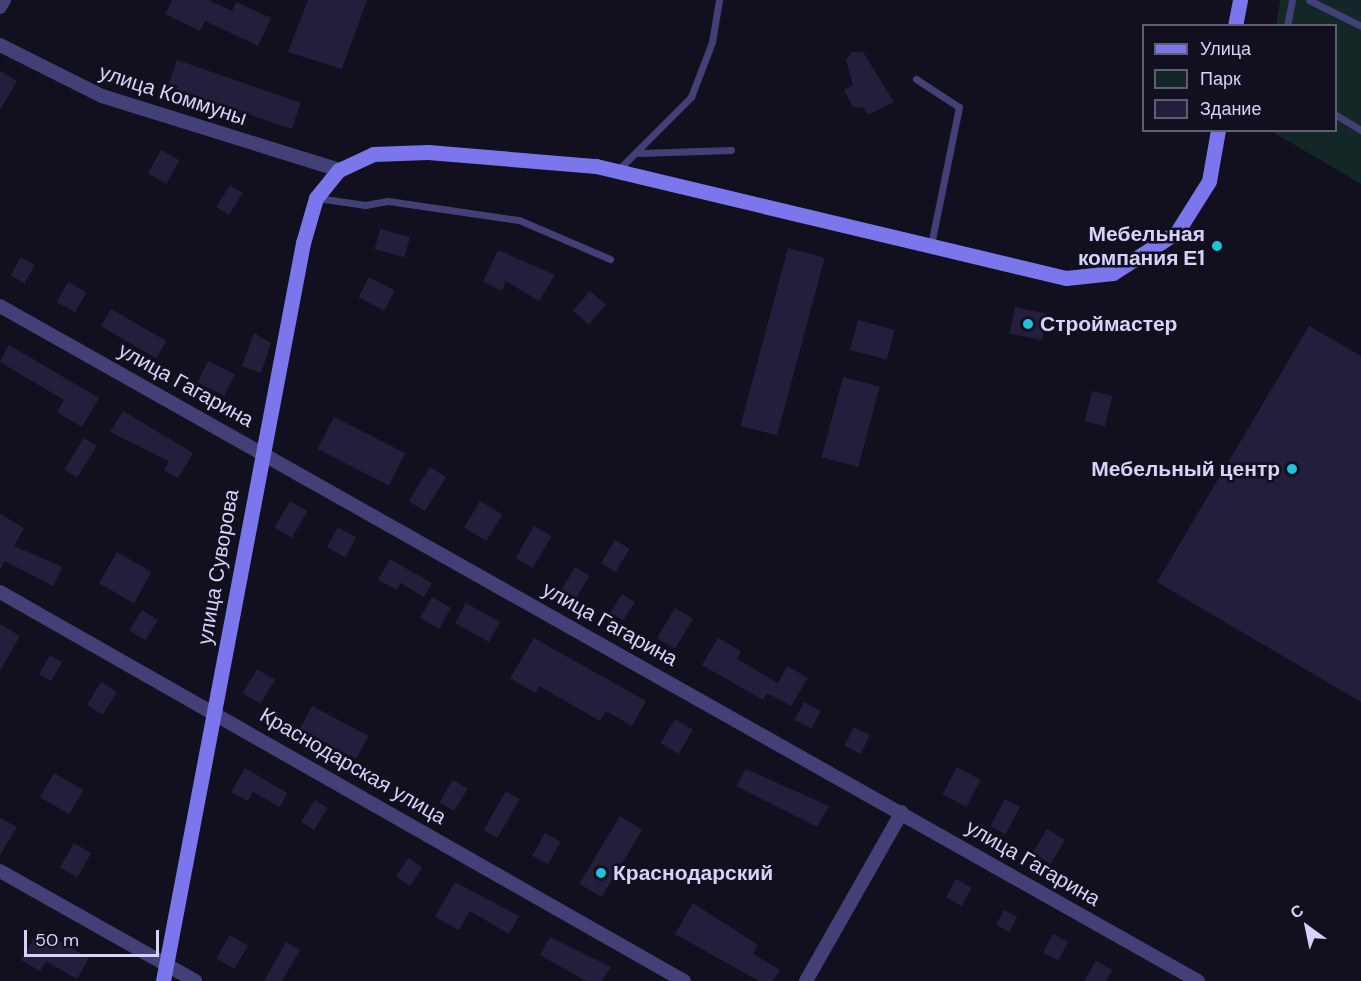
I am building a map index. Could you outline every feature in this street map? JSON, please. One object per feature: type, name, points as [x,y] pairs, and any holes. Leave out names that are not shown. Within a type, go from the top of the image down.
[{"type":"street","points":[[0,6],[4,0]]},
{"type":"street","points":[[1235,24],[1240,0]]},
{"type":"street","name":"улица Коммуны","points":[[0,45],[102,96],[339,170]]},
{"type":"street","points":[[339,170],[373,154],[428,152],[617,171],[1066,278],[1113,273],[1177,232],[1209,181],[1218,132]]},
{"type":"street","name":"улица Суворова","points":[[163,981],[261,451],[316,198],[339,170]]},
{"type":"street","name":"улица Гагарина","points":[[0,306],[902,812],[1198,981]]},
{"type":"street","name":"Краснодарская улица","points":[[0,592],[214,710],[684,981]]},
{"type":"street","points":[[806,981],[902,812]]},
{"type":"street","points":[[0,871],[195,981]]},
{"type":"lane","points":[[617,171],[639,153],[691,97],[712,42],[719,0]]},
{"type":"lane","points":[[1287,24],[1292,0]]},
{"type":"lane","points":[[1309,0],[1361,26]]},
{"type":"lane","points":[[916,79],[959,107],[931,246]]},
{"type":"lane","points":[[1337,116],[1361,130]]},
{"type":"lane","points":[[639,153],[731,150]]},
{"type":"lane","points":[[316,198],[364,205],[388,201],[509,218],[610,259]]},
{"type":"green space","points":[[1280,0],[1361,0],[1361,184],[1273,132],[1337,132],[1337,24],[1276,24]]},
{"type":"building","points":[[172,0],[208,0],[232,11],[236,2],[271,18],[258,46],[205,21],[200,31],[165,14]]},
{"type":"building","points":[[308,0],[367,0],[342,69],[288,52]]},
{"type":"building","points":[[852,52],[863,52],[894,102],[868,115],[864,108],[853,107],[844,90],[853,85],[846,60]]},
{"type":"building","points":[[177,60],[301,103],[292,129],[168,86]]},
{"type":"building","points":[[0,71],[17,81],[0,110]]},
{"type":"building","points":[[161,150],[179,160],[166,184],[148,174]]},
{"type":"building","points":[[230,185],[243,193],[229,215],[216,207]]},
{"type":"building","points":[[380,229],[410,237],[405,257],[375,249]]},
{"type":"building","points":[[788,248],[825,258],[777,436],[740,426]]},
{"type":"building","points":[[498,250],[555,275],[539,301],[506,281],[502,291],[483,282]]},
{"type":"building","points":[[21,257],[35,265],[24,283],[10,275]]},
{"type":"building","points":[[369,277],[395,290],[384,311],[359,297]]},
{"type":"building","points":[[68,282],[86,292],[75,312],[57,302]]},
{"type":"building","points":[[590,291],[606,305],[589,324],[573,311]]},
{"type":"building","name":"Строймастер","points":[[1015,307],[1047,314],[1042,340],[1009,333]]},
{"type":"building","points":[[111,309],[166,341],[156,358],[101,326]]},
{"type":"building","points":[[858,320],[895,330],[887,360],[850,350]]},
{"type":"building","name":"Мебельный центр","points":[[1309,326],[1361,356],[1361,702],[1157,582]]},
{"type":"building","points":[[254,333],[271,343],[261,373],[242,366]]},
{"type":"building","points":[[9,345],[99,398],[82,427],[57,412],[64,400],[0,362]]},
{"type":"building","points":[[208,361],[235,374],[224,396],[197,383]]},
{"type":"building","points":[[843,377],[880,387],[858,467],[822,457]]},
{"type":"building","points":[[1092,391],[1112,396],[1105,426],[1085,421]]},
{"type":"building","points":[[123,411],[193,453],[178,478],[164,470],[169,461],[110,432]]},
{"type":"building","points":[[334,417],[405,453],[389,485],[318,449]]},
{"type":"building","points":[[84,438],[97,446],[77,477],[64,469]]},
{"type":"building","points":[[430,467],[446,477],[425,511],[409,501]]},
{"type":"building","points":[[290,501],[307,511],[292,538],[274,528]]},
{"type":"building","points":[[480,501],[502,514],[486,541],[464,528]]},
{"type":"building","points":[[0,514],[24,528],[14,546],[63,567],[53,586],[5,561],[0,569]]},
{"type":"building","points":[[534,526],[551,536],[533,568],[516,558]]},
{"type":"building","points":[[338,527],[356,537],[345,557],[327,547]]},
{"type":"building","points":[[615,540],[630,549],[616,572],[601,563]]},
{"type":"building","points":[[117,552],[152,572],[134,603],[99,583]]},
{"type":"building","points":[[390,559],[432,583],[424,597],[401,583],[397,590],[378,580]]},
{"type":"building","points":[[575,567],[590,576],[576,598],[562,589]]},
{"type":"building","points":[[622,594],[635,602],[623,621],[610,613]]},
{"type":"building","points":[[432,597],[451,608],[439,629],[420,618]]},
{"type":"building","points":[[466,603],[500,622],[489,642],[455,623]]},
{"type":"building","points":[[675,608],[693,619],[675,649],[657,638]]},
{"type":"building","points":[[142,610],[158,620],[145,640],[129,630]]},
{"type":"building","points":[[0,624],[20,636],[0,671]]},
{"type":"building","points":[[534,638],[646,701],[632,726],[606,711],[600,721],[539,686],[535,693],[510,678]]},
{"type":"building","points":[[718,638],[741,651],[737,659],[778,683],[787,666],[808,678],[791,706],[767,693],[763,700],[702,665]]},
{"type":"building","points":[[50,655],[62,662],[51,681],[39,674]]},
{"type":"building","points":[[257,669],[275,680],[261,704],[243,693]]},
{"type":"building","points":[[101,682],[117,692],[103,715],[87,705]]},
{"type":"building","points":[[804,702],[821,711],[811,729],[795,720]]},
{"type":"building","points":[[312,706],[369,736],[356,759],[300,729]]},
{"type":"building","points":[[675,719],[693,730],[679,754],[661,743]]},
{"type":"building","points":[[854,727],[870,735],[861,754],[844,746]]},
{"type":"building","points":[[957,767],[981,780],[966,807],[942,794]]},
{"type":"building","points":[[245,768],[287,793],[280,807],[253,792],[248,801],[231,792]]},
{"type":"building","points":[[746,769],[829,806],[817,827],[736,786]]},
{"type":"building","points":[[54,773],[83,790],[69,814],[40,797]]},
{"type":"building","points":[[453,780],[468,789],[454,811],[440,802]]},
{"type":"building","points":[[506,791],[520,799],[497,838],[484,830]]},
{"type":"building","points":[[1005,799],[1020,807],[1005,834],[990,826]]},
{"type":"building","points":[[315,800],[328,808],[314,830],[301,822]]},
{"type":"building","points":[[620,816],[642,829],[602,897],[579,884]]},
{"type":"building","points":[[0,818],[17,827],[0,855]]},
{"type":"building","points":[[1047,829],[1065,840],[1051,864],[1033,853]]},
{"type":"building","points":[[545,833],[561,842],[548,864],[532,856]]},
{"type":"building","points":[[74,843],[91,853],[77,877],[60,867]]},
{"type":"building","points":[[408,858],[422,867],[410,886],[396,876]]},
{"type":"building","points":[[956,879],[972,888],[962,906],[946,897]]},
{"type":"building","points":[[455,882],[519,916],[509,934],[470,911],[459,930],[435,917]]},
{"type":"building","points":[[693,903],[758,945],[753,954],[780,970],[773,981],[759,981],[675,934]]},
{"type":"building","points":[[1004,910],[1017,917],[1009,932],[996,925]]},
{"type":"building","points":[[39,930],[89,958],[77,979],[46,961],[40,971],[21,960]]},
{"type":"building","points":[[1053,934],[1068,942],[1058,961],[1043,953]]},
{"type":"building","points":[[230,935],[248,946],[234,969],[216,958]]},
{"type":"building","points":[[550,937],[611,967],[602,981],[586,981],[540,955]]},
{"type":"building","points":[[286,942],[300,950],[282,981],[264,981]]},
{"type":"building","points":[[1096,961],[1112,970],[1106,981],[1084,981]]},
{"type":"place","name":"Мебельная компания Е1","points":[[1217,246]]},
{"type":"place","name":"Строймастер","points":[[1028,324]]},
{"type":"place","name":"Мебельный центр","points":[[1292,469]]},
{"type":"place","name":"Краснодарский","points":[[601,873]]}]
